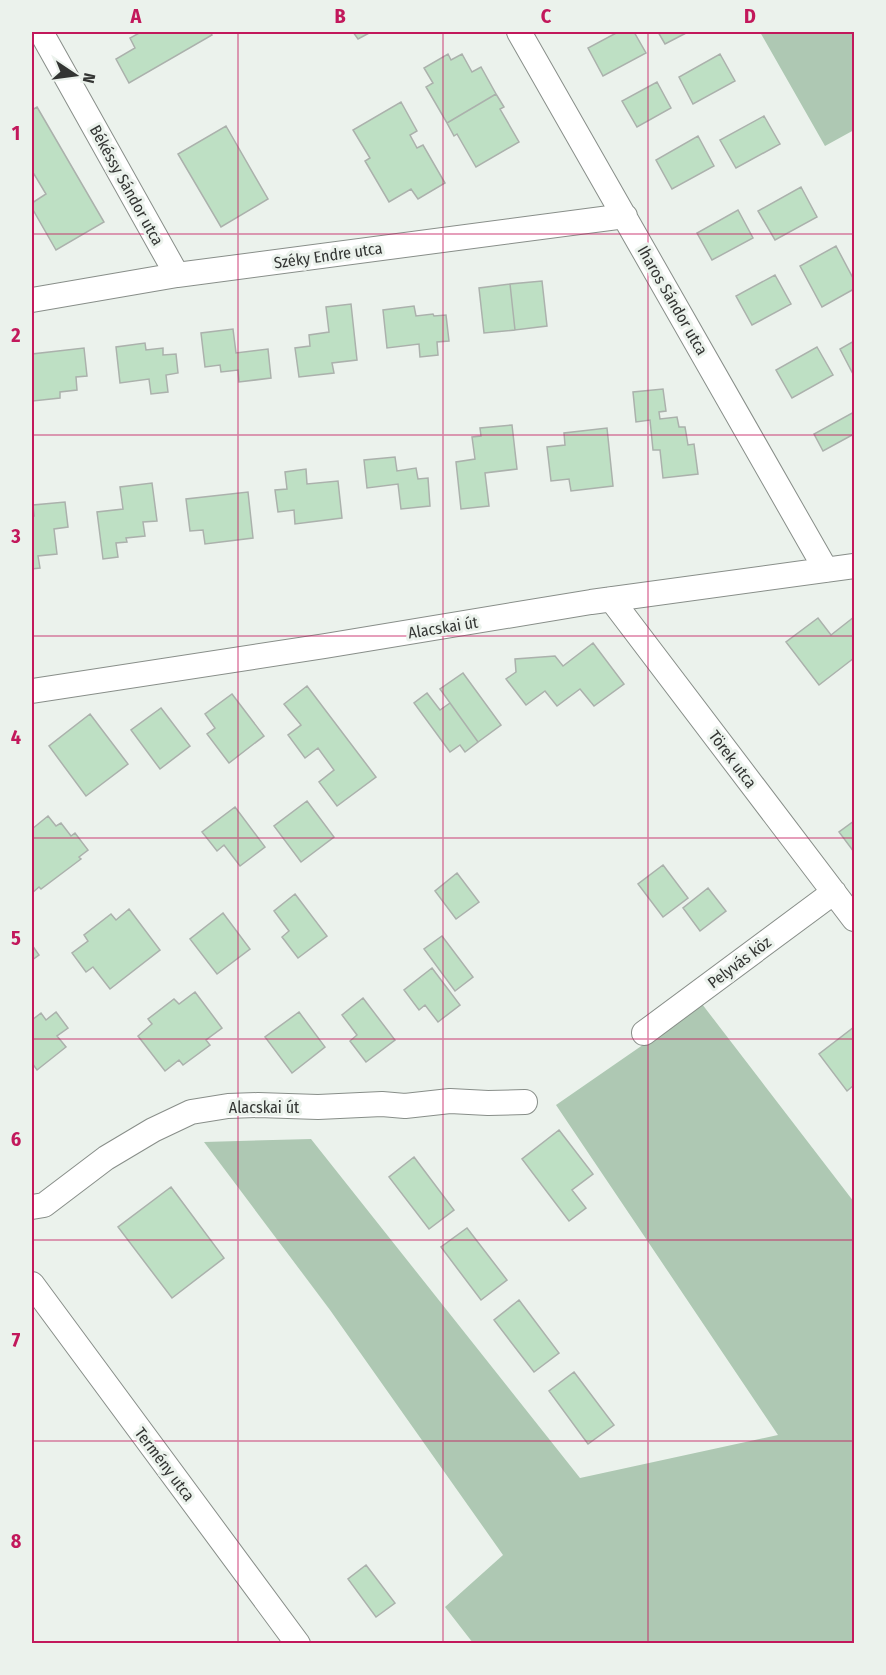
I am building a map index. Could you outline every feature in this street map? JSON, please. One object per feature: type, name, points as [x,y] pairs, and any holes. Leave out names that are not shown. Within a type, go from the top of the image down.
[{"type":"street","name":"Békéssy Sándor utca","points":[[41,32],[177,275]]},
{"type":"street","name":"Iharos Sándor utca","points":[[519,32],[826,570]]},
{"type":"street","name":"Széky Endre utca","points":[[32,300],[177,275],[625,216]]},
{"type":"street","name":"Alacskai út","points":[[32,691],[611,599],[855,566]]},
{"type":"street","name":"Törek utca","points":[[611,599],[855,919]]},
{"type":"street","name":"Pelyvás köz","points":[[644,1033],[834,892]]},
{"type":"street","name":"Alacskai út","points":[[32,1207],[44,1205],[106,1158],[153,1130],[191,1112],[228,1106],[258,1105],[318,1107],[381,1104],[405,1106],[450,1101],[525,1102]]},
{"type":"street","name":"Termény utca","points":[[32,1284],[298,1644]]},
{"type":"green space","points":[[760,32],[854,32],[854,130],[825,146]]},
{"type":"green space","points":[[702,1004],[854,1202],[854,1643],[473,1643],[445,1607],[503,1555],[330,1310],[204,1142],[311,1139],[580,1478],[778,1435],[556,1105]]},
{"type":"building","points":[[141,32],[210,32],[212,35],[129,83],[116,59],[135,48],[130,38]]},
{"type":"building","points":[[353,32],[371,32],[358,39]]},
{"type":"building","points":[[618,32],[634,32],[646,53],[603,76],[588,48]]},
{"type":"building","points":[[658,32],[688,32],[665,44]]},
{"type":"building","points":[[448,54],[451,60],[462,54],[472,72],[481,67],[496,94],[447,123],[426,87],[433,83],[424,68]]},
{"type":"building","points":[[720,54],[735,81],[693,104],[679,77]]},
{"type":"building","points":[[657,82],[671,108],[637,127],[622,101]]},
{"type":"building","points":[[496,94],[504,107],[500,109],[519,142],[476,167],[457,134],[454,136],[447,123]]},
{"type":"building","points":[[401,102],[417,131],[410,135],[417,148],[423,145],[445,183],[418,199],[411,189],[389,202],[365,161],[370,158],[353,130]]},
{"type":"building","points":[[37,107],[104,222],[56,250],[32,208],[32,203],[46,194],[34,174],[32,175],[32,110]]},
{"type":"building","points":[[764,116],[780,144],[736,168],[720,140]]},
{"type":"building","points":[[226,126],[268,199],[221,227],[178,154]]},
{"type":"building","points":[[698,136],[714,166],[672,189],[656,160]]},
{"type":"building","points":[[801,187],[817,217],[775,240],[758,211]]},
{"type":"building","points":[[738,210],[753,238],[712,260],[697,233]]},
{"type":"building","points":[[836,246],[854,280],[854,289],[822,307],[800,266]]},
{"type":"building","points":[[775,275],[791,304],[752,325],[736,296]]},
{"type":"building","points":[[542,281],[547,326],[515,330],[510,284]]},
{"type":"building","points":[[510,284],[515,330],[484,333],[479,288]]},
{"type":"building","points":[[351,304],[357,360],[332,363],[334,373],[299,377],[295,348],[310,346],[309,335],[329,332],[326,307]]},
{"type":"building","points":[[414,306],[416,316],[446,315],[449,341],[437,342],[438,355],[420,357],[419,344],[387,348],[383,310]]},
{"type":"building","points":[[233,329],[236,353],[268,349],[271,378],[239,382],[238,370],[221,372],[220,365],[205,367],[201,333]]},
{"type":"building","points":[[854,341],[854,376],[840,349]]},
{"type":"building","points":[[145,343],[146,350],[163,348],[163,355],[176,354],[178,373],[166,375],[168,392],[151,394],[149,379],[120,383],[116,347]]},
{"type":"building","points":[[817,347],[833,375],[792,398],[776,370]]},
{"type":"building","points":[[84,348],[87,376],[76,377],[77,390],[60,392],[60,398],[33,401],[32,354]]},
{"type":"building","points":[[663,389],[666,411],[659,412],[660,419],[677,417],[679,427],[685,427],[688,445],[694,444],[698,474],[663,478],[660,450],[653,450],[650,420],[636,422],[633,392]]},
{"type":"building","points":[[854,412],[854,434],[823,451],[814,434]]},
{"type":"building","points":[[512,425],[517,469],[485,473],[489,506],[461,509],[456,462],[475,459],[472,437],[481,436],[480,428]]},
{"type":"building","points":[[607,428],[613,486],[571,491],[569,479],[551,481],[547,447],[565,445],[564,433]]},
{"type":"building","points":[[395,457],[397,471],[416,468],[418,479],[428,478],[430,506],[401,509],[398,484],[367,488],[364,460]]},
{"type":"building","points":[[306,469],[307,484],[338,481],[342,518],[295,524],[294,510],[278,512],[275,490],[287,489],[285,472]]},
{"type":"building","points":[[152,483],[157,521],[143,522],[145,536],[126,538],[127,542],[116,543],[118,557],[103,559],[97,512],[123,509],[120,487]]},
{"type":"building","points":[[248,492],[253,538],[205,544],[203,530],[190,531],[186,499]]},
{"type":"building","points":[[65,502],[68,527],[54,529],[57,554],[38,556],[40,568],[32,569],[33,505]]},
{"type":"building","points":[[854,617],[854,658],[819,685],[786,642],[818,618],[831,635]]},
{"type":"building","points":[[593,643],[624,684],[594,706],[580,689],[557,706],[545,691],[526,705],[506,679],[516,672],[515,659],[555,656],[563,666]]},
{"type":"building","points":[[463,673],[501,725],[478,742],[440,689]]},
{"type":"building","points":[[307,686],[376,777],[337,806],[319,782],[334,770],[318,748],[305,758],[288,735],[301,725],[284,704]]},
{"type":"building","points":[[427,693],[440,710],[450,703],[478,742],[465,752],[460,745],[450,752],[414,703]]},
{"type":"building","points":[[232,694],[264,736],[229,763],[207,734],[215,728],[205,714]]},
{"type":"building","points":[[161,708],[190,746],[160,769],[131,730]]},
{"type":"building","points":[[90,714],[128,764],[86,796],[49,746]]},
{"type":"building","points":[[307,801],[334,837],[301,862],[274,826]]},
{"type":"building","points":[[235,807],[265,847],[240,866],[224,845],[217,851],[202,832]]},
{"type":"building","points":[[48,816],[56,826],[61,823],[71,836],[75,833],[88,850],[79,857],[81,859],[41,889],[39,887],[32,893],[32,829]]},
{"type":"building","points":[[854,821],[854,852],[839,832]]},
{"type":"building","points":[[663,865],[688,898],[663,917],[638,884]]},
{"type":"building","points":[[457,873],[479,902],[456,919],[435,891]]},
{"type":"building","points":[[708,888],[726,911],[700,931],[683,908]]},
{"type":"building","points":[[295,894],[327,936],[298,958],[282,937],[289,931],[274,911]]},
{"type":"building","points":[[129,909],[160,950],[110,989],[93,967],[86,972],[72,953],[88,941],[84,935],[111,914],[116,920]]},
{"type":"building","points":[[223,913],[250,949],[217,974],[190,939]]},
{"type":"building","points":[[442,936],[473,977],[455,991],[424,949]]},
{"type":"building","points":[[32,945],[39,955],[32,960]]},
{"type":"building","points":[[432,968],[460,1005],[438,1022],[425,1005],[419,1010],[404,990]]},
{"type":"building","points":[[195,992],[222,1028],[206,1040],[210,1045],[183,1065],[179,1060],[165,1071],[138,1036],[152,1024],[148,1019],[174,999],[179,1004]]},
{"type":"building","points":[[363,998],[395,1040],[366,1062],[350,1041],[357,1035],[342,1015]]},
{"type":"building","points":[[56,1012],[68,1028],[57,1036],[66,1047],[37,1070],[32,1063],[32,1020],[41,1013],[46,1020]]},
{"type":"building","points":[[299,1012],[325,1047],[292,1073],[265,1037]]},
{"type":"building","points":[[854,1027],[854,1085],[847,1091],[819,1054]]},
{"type":"building","points":[[559,1130],[593,1174],[572,1190],[586,1208],[569,1221],[522,1159]]},
{"type":"building","points":[[414,1157],[454,1210],[429,1229],[389,1177]]},
{"type":"building","points":[[171,1187],[224,1258],[172,1298],[118,1227]]},
{"type":"building","points":[[467,1228],[507,1280],[481,1300],[441,1247]]},
{"type":"building","points":[[519,1300],[559,1353],[534,1372],[494,1320]]},
{"type":"building","points":[[574,1372],[614,1425],[588,1444],[549,1391]]},
{"type":"building","points":[[366,1565],[395,1603],[376,1617],[348,1579]]}]
